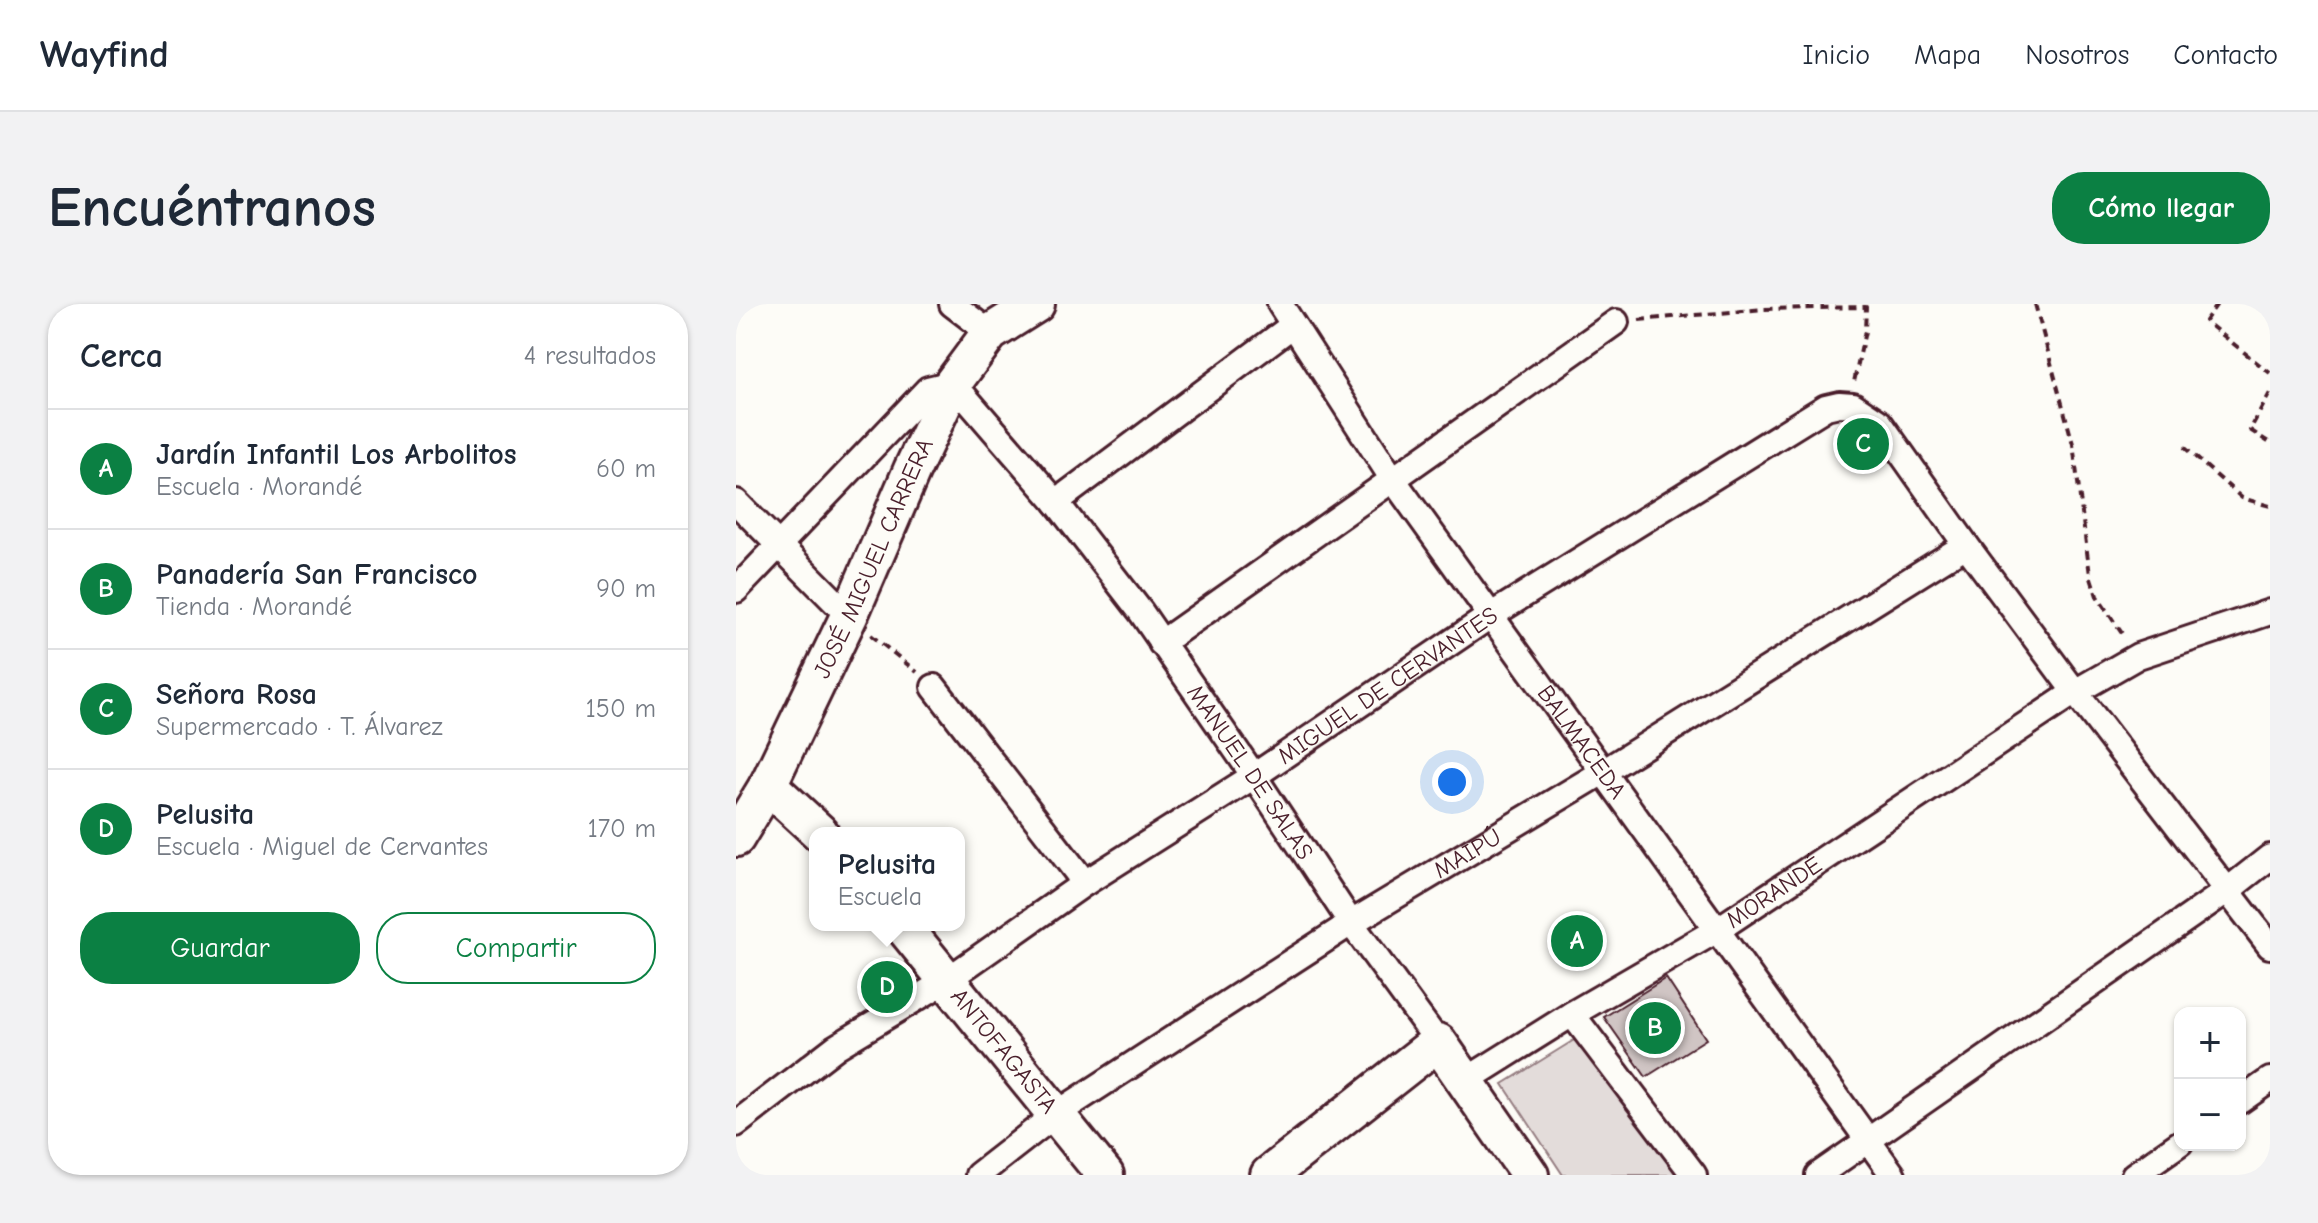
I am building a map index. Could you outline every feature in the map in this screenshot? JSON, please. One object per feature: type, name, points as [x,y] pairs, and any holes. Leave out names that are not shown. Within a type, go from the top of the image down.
[{"type":"street","points":[[952,304],[990,333]]},
{"type":"street","name":"JOSÉ MIGUEL CARRERA","points":[[736,838],[768,785],[849,616],[953,383],[990,333],[1036,304]]},
{"type":"street","name":"BALMACEDA","points":[[1280,304],[1392,478],[1893,1175]]},
{"type":"street","points":[[1161,643],[1616,322]]},
{"type":"street","points":[[1056,502],[1293,325]]},
{"type":"street","points":[[736,590],[928,389],[953,383]]},
{"type":"street","name":"MANUEL DE SALAS","points":[[953,383],[1056,502],[1141,612],[1351,923],[1530,1175]]},
{"type":"street","points":[[1853,395],[1880,423],[2075,692],[2270,946]]},
{"type":"street","name":"MIGUEL DE CERVANTES","points":[[736,1124],[836,1047],[947,980],[1085,883],[1254,776],[1490,616],[1826,407],[1839,404],[1853,395]]},
{"type":"street","points":[[736,502],[849,616]]},
{"type":"street","name":"MAIPÚ","points":[[978,1175],[1056,1114],[1351,923],[1603,772],[1966,545]]},
{"type":"street","name":"MORANDÉ","points":[[1465,1081],[1572,1014],[1717,930],[2075,692],[2138,656],[2270,612]]},
{"type":"street","points":[[934,687],[1085,883]]},
{"type":"street","points":[[768,785],[814,827]]},
{"type":"street","points":[[1818,1175],[2228,890],[2270,857]]},
{"type":"street","name":"ANTOFAGASTA","points":[[907,931],[1105,1175]]},
{"type":"street","points":[[1572,1014],[1694,1175]]},
{"type":"street","points":[[1269,1175],[1438,1042]]},
{"type":"street","points":[[2246,1097],[2270,1080]]},
{"type":"street","points":[[2134,1175],[2174,1147]]},
{"type":"path","points":[[2035,304],[2073,444],[2090,575],[2097,596],[2138,656]]},
{"type":"path","points":[[2217,304],[2205,321],[2270,373]]},
{"type":"path","points":[[1616,322],[1764,309],[1866,307],[1865,331],[1853,395]]},
{"type":"path","points":[[2270,393],[2250,430],[2270,443]]},
{"type":"path","points":[[2184,447],[2242,498],[2270,506]]},
{"type":"path","points":[[849,616],[934,687]]},
{"type":"shaded area","points":[[1579,1037],[1687,1175],[1563,1175],[1503,1084]]},
{"type":"building","points":[[1863,421],[1884,452],[1862,467],[1842,436]]},
{"type":"building","points":[[1666,978],[1706,1039],[1646,1077],[1604,1017]]},
{"type":"place","name":"Señora Rosa","points":[[1863,444]]},
{"type":"place","name":"Jardín Infantil Los Arbolitos","points":[[1577,941]]},
{"type":"place","name":"Pelusita","points":[[887,987]]},
{"type":"place","name":"Panadería San Francisco","points":[[1655,1028]]}]
